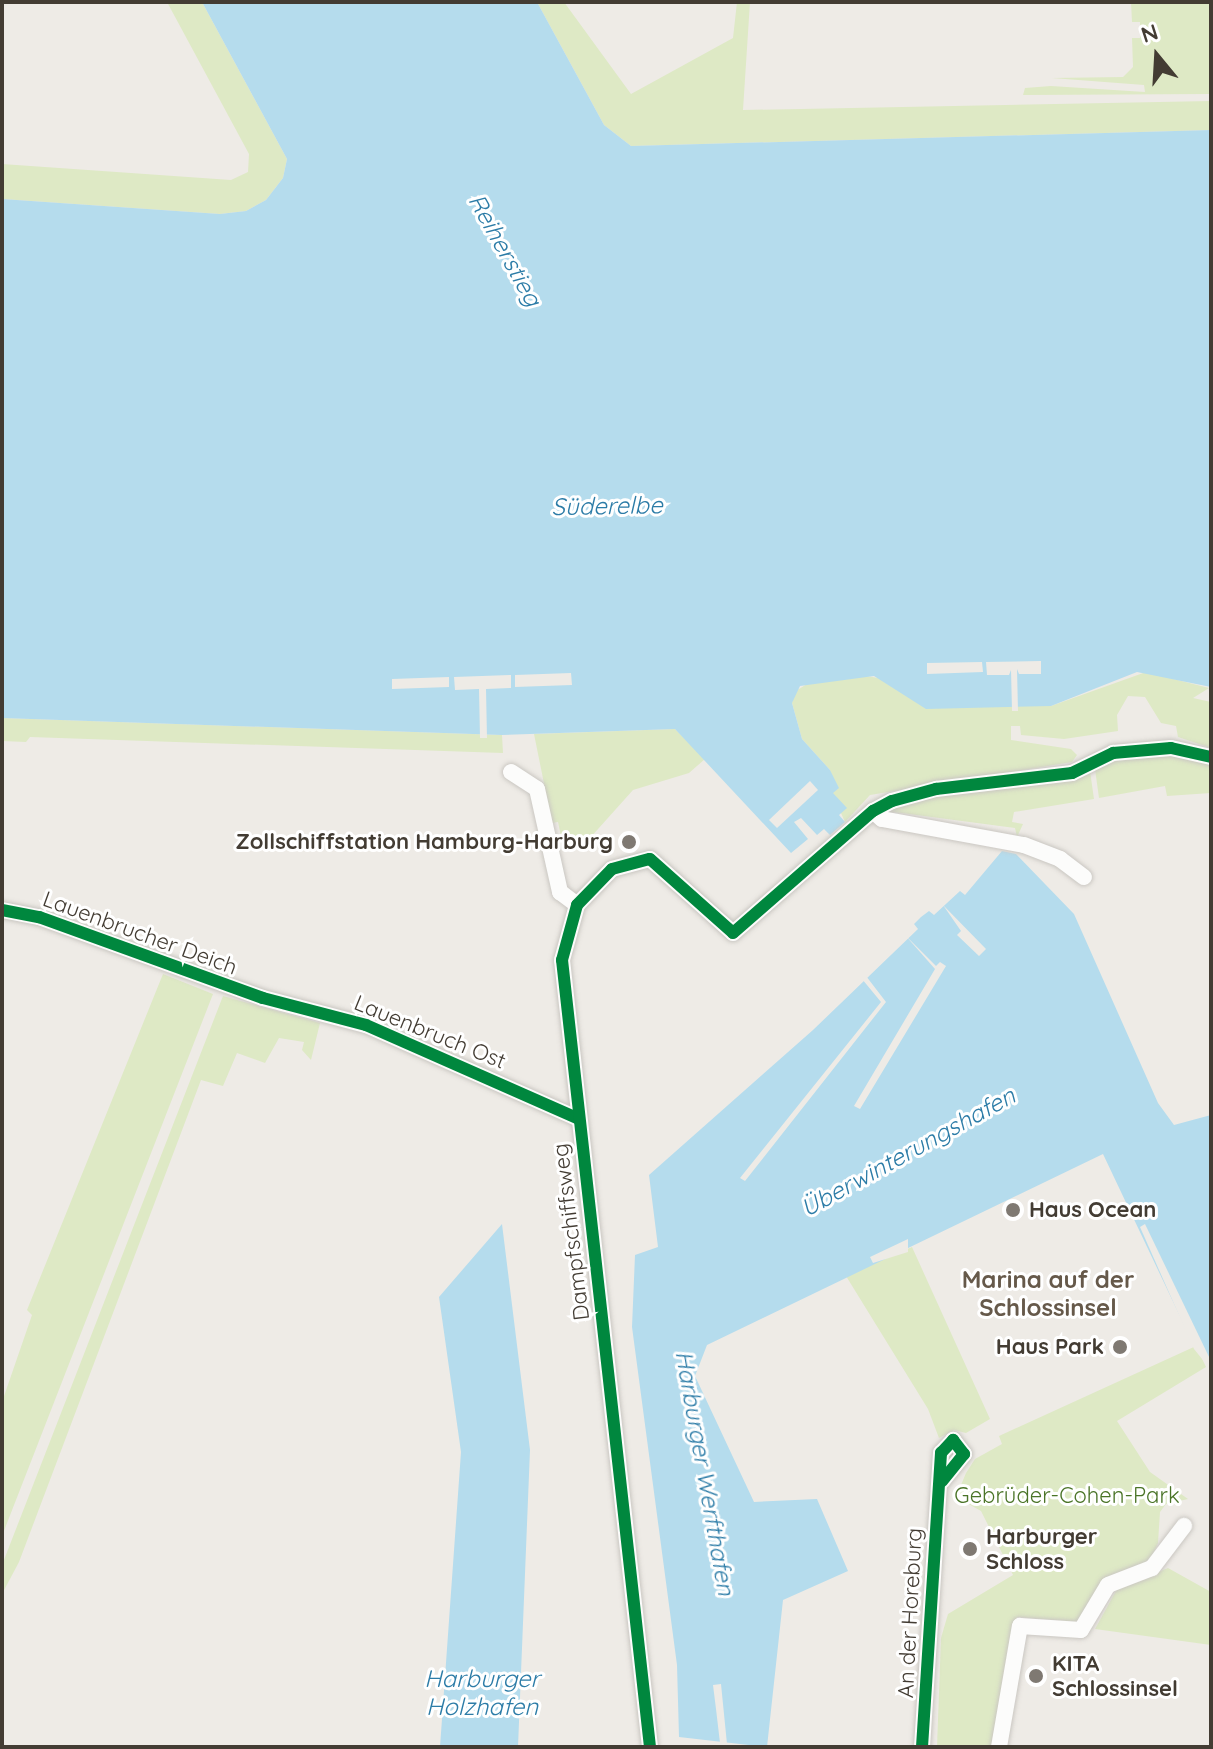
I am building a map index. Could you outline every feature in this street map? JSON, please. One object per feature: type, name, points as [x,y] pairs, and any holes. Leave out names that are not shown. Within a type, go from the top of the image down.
[{"type":"street","points":[[1084,877],[1060,859],[1024,845],[882,819],[873,811],[936,789],[1072,773],[1113,753],[1171,748],[1211,757]]},
{"type":"street","points":[[511,772],[537,789],[560,892],[577,905]]},
{"type":"street","name":"Dampfschiffsweg","points":[[650,1747],[577,1118],[562,960],[577,905],[612,869],[650,859],[733,933],[873,811]]},
{"type":"street","name":"Lauenbrucher Deich","points":[[2,910],[39,917],[263,998]]},
{"type":"street","name":"Lauenbruch Ost","points":[[263,998],[398,1037],[577,1118]]},
{"type":"street","name":"An der Horeburg","points":[[922,1747],[935,1519],[942,1481]]},
{"type":"street","points":[[999,1747],[1020,1626],[1081,1630],[1108,1585],[1152,1568],[1184,1526]]},
{"type":"green space","points":[[167,2],[202,2],[287,159],[283,178],[266,200],[246,211],[220,214],[2,199],[2,164],[231,180],[248,172],[249,154]]},
{"type":"green space","points":[[537,2],[564,2],[631,94],[733,38],[737,2],[750,2],[743,110],[1211,101],[1211,130],[631,146],[604,125]]},
{"type":"green space","points":[[1131,2],[1211,2],[1211,94],[1023,95],[1025,88],[1051,86],[1145,92],[1144,85],[1052,78],[1123,77],[1133,67],[1132,38],[1140,38],[1140,22],[1132,22]]},
{"type":"green space","points":[[1146,672],[1209,688],[1193,698],[1211,702],[1211,748],[1178,737],[1176,726],[1161,723],[1145,697],[1128,696],[1117,715],[1118,731],[1064,739],[1021,735],[1020,726],[1011,726],[1011,740],[1071,749],[1077,755],[1072,762],[870,795],[845,822],[832,793],[830,770],[802,739],[792,703],[794,692],[812,681],[866,676],[1051,706]]},
{"type":"green space","points":[[2,718],[502,735],[503,753],[30,737],[26,742],[2,741]]},
{"type":"green space","points":[[675,729],[705,759],[689,773],[633,790],[581,848],[564,851],[558,822],[552,823],[534,734]]},
{"type":"green space","points":[[1173,753],[1211,763],[1211,793],[1167,796],[1165,786],[1099,798],[1095,769],[1108,759]]},
{"type":"green space","points":[[1090,771],[1094,799],[1014,812],[1012,822],[1023,824],[1017,837],[1015,828],[886,811],[924,798]]},
{"type":"green space","points":[[163,974],[213,994],[2,1536],[2,1402],[32,1315],[27,1310]]},
{"type":"green space","points":[[223,996],[320,1023],[311,1060],[302,1050],[304,1042],[279,1038],[265,1063],[237,1053],[223,1086],[201,1080],[19,1562],[2,1594],[2,1565]]},
{"type":"green space","points":[[912,1247],[990,1419],[966,1433],[954,1430],[939,1438],[928,1409],[846,1276]]},
{"type":"green space","name":"Gebrüder-Cohen-Park","points":[[1196,1346],[1206,1367],[1117,1421],[1150,1472],[1188,1499],[1166,1504],[1160,1512],[1158,1543],[1149,1563],[1124,1573],[1076,1622],[1017,1617],[991,1747],[937,1747],[941,1638],[948,1614],[1013,1575],[981,1511],[956,1497],[975,1459],[1002,1444],[999,1436]]},
{"type":"green space","points":[[1168,1568],[1211,1592],[1211,1645],[1095,1629],[1117,1589]]},
{"type":"water","points":[[202,2],[537,2],[604,125],[631,146],[1211,130],[1211,687],[1137,672],[1051,706],[926,709],[874,676],[800,686],[792,703],[802,739],[830,770],[839,788],[833,793],[847,808],[839,815],[845,822],[830,835],[824,829],[817,835],[801,818],[794,822],[808,839],[791,853],[675,729],[502,735],[2,718],[2,199],[220,214],[246,211],[266,200],[283,178],[287,159]]},
{"type":"water","points":[[1002,851],[1016,854],[1074,914],[1158,1103],[1174,1125],[1211,1115],[1211,1366],[1186,1329],[1103,1154],[707,1345],[695,1376],[754,1502],[817,1499],[848,1571],[783,1600],[767,1747],[679,1737],[677,1665],[632,1327],[635,1255],[658,1247],[649,1175],[813,1030],[918,929],[914,924],[921,917],[929,911],[934,915],[960,891],[965,895]]},
{"type":"water","name":"Harburger Holzhafen","points":[[502,1224],[530,1450],[518,1747],[440,1747],[461,1452],[439,1297]]},
{"type":"pier","points":[[1041,661],[1041,674],[1019,674],[1017,669],[1018,711],[1012,711],[1011,670],[1009,675],[987,675],[986,662]]},
{"type":"pier","points":[[982,662],[983,672],[927,674],[927,663]]},
{"type":"pier","points":[[571,673],[572,685],[515,687],[515,675]]},
{"type":"pier","points":[[511,675],[511,688],[486,689],[487,738],[480,738],[479,689],[455,690],[454,677]]},
{"type":"pier","points":[[449,677],[449,687],[392,689],[392,679]]},
{"type":"pier","points":[[810,781],[818,790],[777,828],[769,820]]},
{"type":"pier","points":[[943,905],[986,949],[979,956],[957,935],[961,931]]},
{"type":"pier","points":[[905,935],[936,966],[940,962],[946,966],[860,1109],[854,1106],[935,969]]},
{"type":"pier","points":[[866,976],[886,1002],[745,1181],[740,1178],[881,1002],[862,979]]},
{"type":"pier","points":[[1145,1224],[1211,1361],[1211,1370],[1194,1349],[1140,1227]]},
{"type":"pier","points":[[908,1239],[908,1252],[873,1263],[870,1257]]},
{"type":"pier","points":[[721,1684],[727,1744],[720,1743],[713,1685]]},
{"type":"cycle path","points":[[650,1747],[562,960],[577,905],[612,869],[650,859],[733,933],[873,811],[892,801],[936,789],[1072,773],[1113,753],[1171,748],[1211,757]]},
{"type":"cycle path","points":[[2,910],[39,917],[263,998],[366,1025],[577,1118]]},
{"type":"cycle path","points":[[922,1747],[941,1453],[953,1440],[964,1454],[942,1481]]},
{"type":"place","name":"Zollschiffstation Hamburg-Harburg","points":[[629,842]]},
{"type":"place","name":"Haus Ocean","points":[[1013,1210]]},
{"type":"place","name":"Haus Park","points":[[1120,1347]]},
{"type":"place","name":"Harburger Schloss","points":[[970,1549]]},
{"type":"place","name":"KITA Schlossinsel","points":[[1036,1676]]},
{"type":"district","name":"Marina auf der Schlossinsel","points":[[1048,1294]]},
{"type":"water label","name":"Reiherstieg","points":[[505,250]]},
{"type":"water label","name":"Süderelbe","points":[[607,506]]},
{"type":"water label","name":"Überwinterungshafen","points":[[908,1152]]},
{"type":"water label","name":"Harburger Werfthafen","points":[[705,1473]]}]
